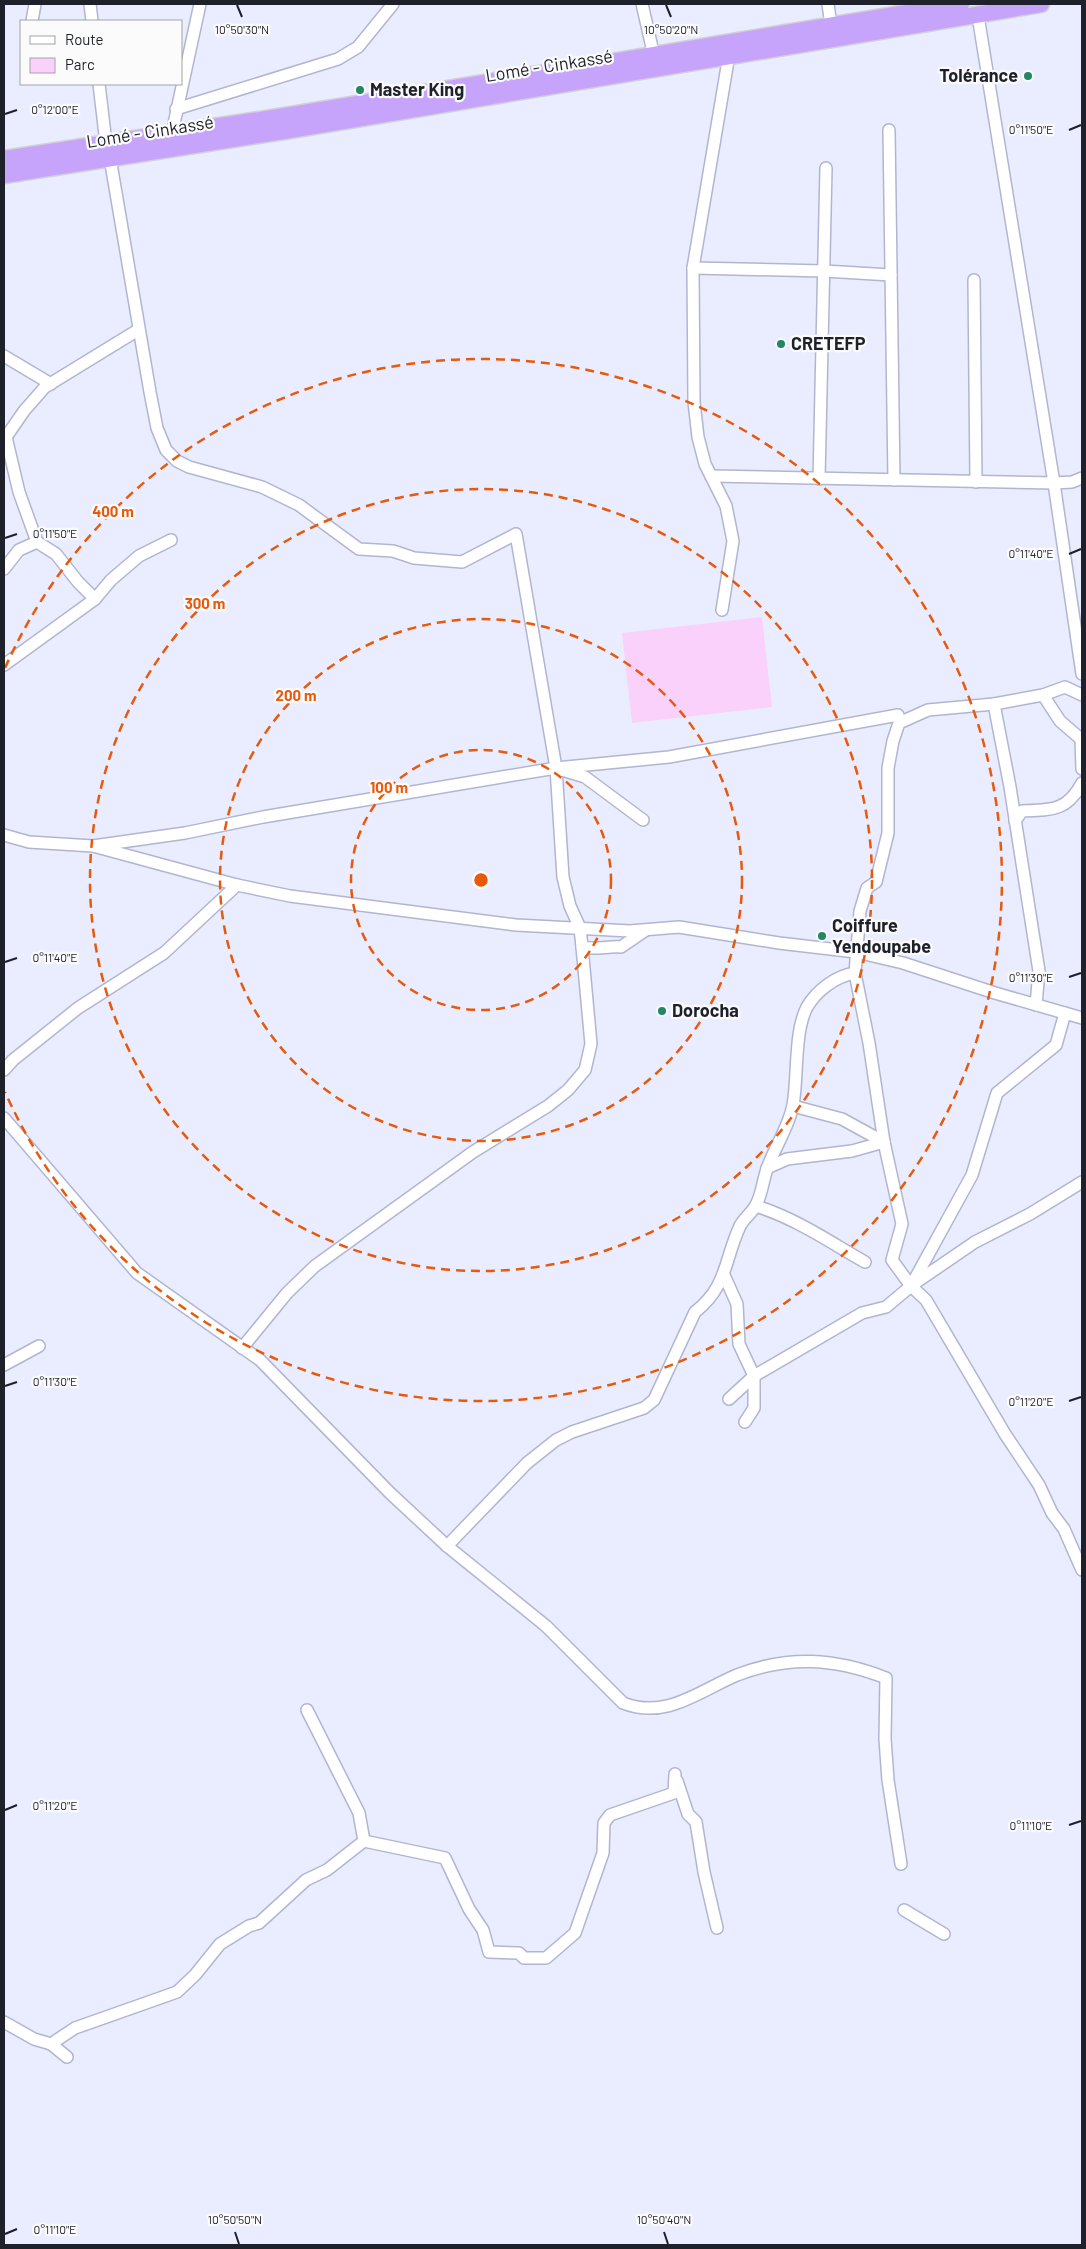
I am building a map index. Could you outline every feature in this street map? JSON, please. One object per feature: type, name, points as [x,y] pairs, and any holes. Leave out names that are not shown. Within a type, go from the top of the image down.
[{"type":"highway","name":"Lomé - Cinkassé","points":[[4,159],[108,151],[275,133],[729,49],[831,25],[961,4]]},
{"type":"highway","name":"Lomé - Cinkassé","points":[[4,175],[108,151],[172,133],[654,56],[810,44],[1041,4]]},
{"type":"street","points":[[32,20],[35,4]]},
{"type":"street","points":[[90,4],[92,20]]},
{"type":"street","points":[[182,83],[200,4]]},
{"type":"street","points":[[176,109],[338,59],[358,47],[393,4]]},
{"type":"street","points":[[642,4],[654,56]]},
{"type":"street","points":[[828,4],[831,25]]},
{"type":"street","points":[[978,16],[1054,483],[1082,674]]},
{"type":"street","points":[[722,610],[733,541],[726,506],[705,464],[698,437],[694,402],[693,268],[729,49]]},
{"type":"street","points":[[99,85],[108,151],[138,330],[157,428],[166,450],[176,461],[188,467],[262,487],[299,505],[359,549],[393,551],[414,558],[462,562],[516,534],[556,768],[563,877],[570,906],[580,928],[591,1044],[585,1070],[568,1090],[548,1106],[474,1152],[315,1266],[287,1293],[242,1348]]},
{"type":"street","points":[[172,133],[181,85]]},
{"type":"street","points":[[889,130],[894,480]]},
{"type":"street","points":[[819,478],[826,168]]},
{"type":"street","points":[[693,268],[824,271],[891,275]]},
{"type":"street","points":[[974,280],[976,482]]},
{"type":"street","points":[[94,599],[56,554],[37,542],[19,492],[5,438],[35,398],[51,384],[138,330]]},
{"type":"street","points":[[4,356],[51,384]]},
{"type":"street","points":[[711,476],[1054,483],[1072,482],[1082,478]]},
{"type":"street","points":[[4,665],[94,599],[111,580],[139,556],[170,540]]},
{"type":"street","points":[[4,570],[19,550],[37,542]]},
{"type":"street","points":[[1082,695],[1065,687],[1043,694],[994,704],[928,710],[899,723],[893,741],[888,768],[888,833],[876,882],[868,888],[860,911],[855,973],[869,1043],[884,1142],[902,1224],[892,1260],[912,1286],[926,1300],[1005,1434],[1039,1485],[1052,1514],[1064,1529],[1082,1570]]},
{"type":"street","points":[[1043,694],[1060,721],[1082,739],[1082,769]]},
{"type":"street","points":[[994,704],[1039,971],[1036,1005]]},
{"type":"street","points":[[93,846],[185,833],[263,817],[556,768],[669,757],[898,715]]},
{"type":"street","points":[[556,768],[584,777],[643,820]]},
{"type":"street","points":[[1015,821],[1022,811],[1057,808],[1074,798],[1082,783]]},
{"type":"street","points":[[4,835],[29,842],[93,846],[237,885],[290,896],[516,925],[646,930],[679,927],[779,943],[856,952],[903,963],[1082,1018]]},
{"type":"street","points":[[4,1070],[78,1008],[164,953],[237,885]]},
{"type":"street","points":[[582,947],[593,950],[611,946],[621,947],[646,930]]},
{"type":"street","points":[[447,1546],[527,1463],[556,1440],[572,1432],[644,1408],[654,1400],[695,1312],[704,1304],[724,1275],[740,1226],[756,1206],[767,1168],[793,1106],[800,1034],[807,1008],[819,993],[832,982],[844,975],[855,973]]},
{"type":"street","points":[[912,1286],[972,1175],[997,1093],[1056,1045],[1065,1013]]},
{"type":"street","points":[[793,1106],[842,1119],[884,1142]]},
{"type":"street","points":[[4,1118],[137,1273],[260,1360],[326,1430],[447,1546],[546,1626],[623,1703],[637,1708],[650,1709],[681,1702],[738,1675],[804,1661],[842,1663],[886,1678],[885,1739],[888,1780],[901,1864]]},
{"type":"street","points":[[767,1168],[787,1159],[852,1151],[884,1142]]},
{"type":"street","points":[[729,1399],[754,1376],[862,1313],[886,1307],[912,1286],[975,1242],[1030,1214],[1082,1182]]},
{"type":"street","points":[[756,1206],[781,1214],[805,1226],[865,1262]]},
{"type":"street","points":[[724,1275],[737,1304],[739,1344],[754,1376],[754,1408],[745,1422]]},
{"type":"street","points":[[4,1365],[39,1346]]},
{"type":"street","points":[[307,1710],[359,1813],[364,1841]]},
{"type":"street","points":[[51,2044],[75,2028],[177,1992],[195,1975],[220,1944],[249,1926],[258,1923],[306,1880],[327,1870],[364,1841],[445,1858],[469,1909],[483,1930],[489,1952],[519,1954],[524,1958],[546,1958],[575,1933],[603,1853],[604,1823],[610,1816],[674,1793],[675,1774],[688,1814],[696,1822],[704,1872],[717,1928]]},
{"type":"street","points":[[904,1910],[944,1934]]},
{"type":"street","points":[[4,2022],[34,2040],[51,2044],[67,2056]]},
{"type":"green space","points":[[762,617],[772,707],[632,723],[622,633]]},
{"type":"place","name":"Tolérance","points":[[1028,76]]},
{"type":"place","name":"Master King","points":[[360,90]]},
{"type":"place","name":"CRETEFP","points":[[781,344]]},
{"type":"place","name":"Coiffure Yendoupabe","points":[[822,936]]},
{"type":"place","name":"Dorocha","points":[[662,1011]]}]
